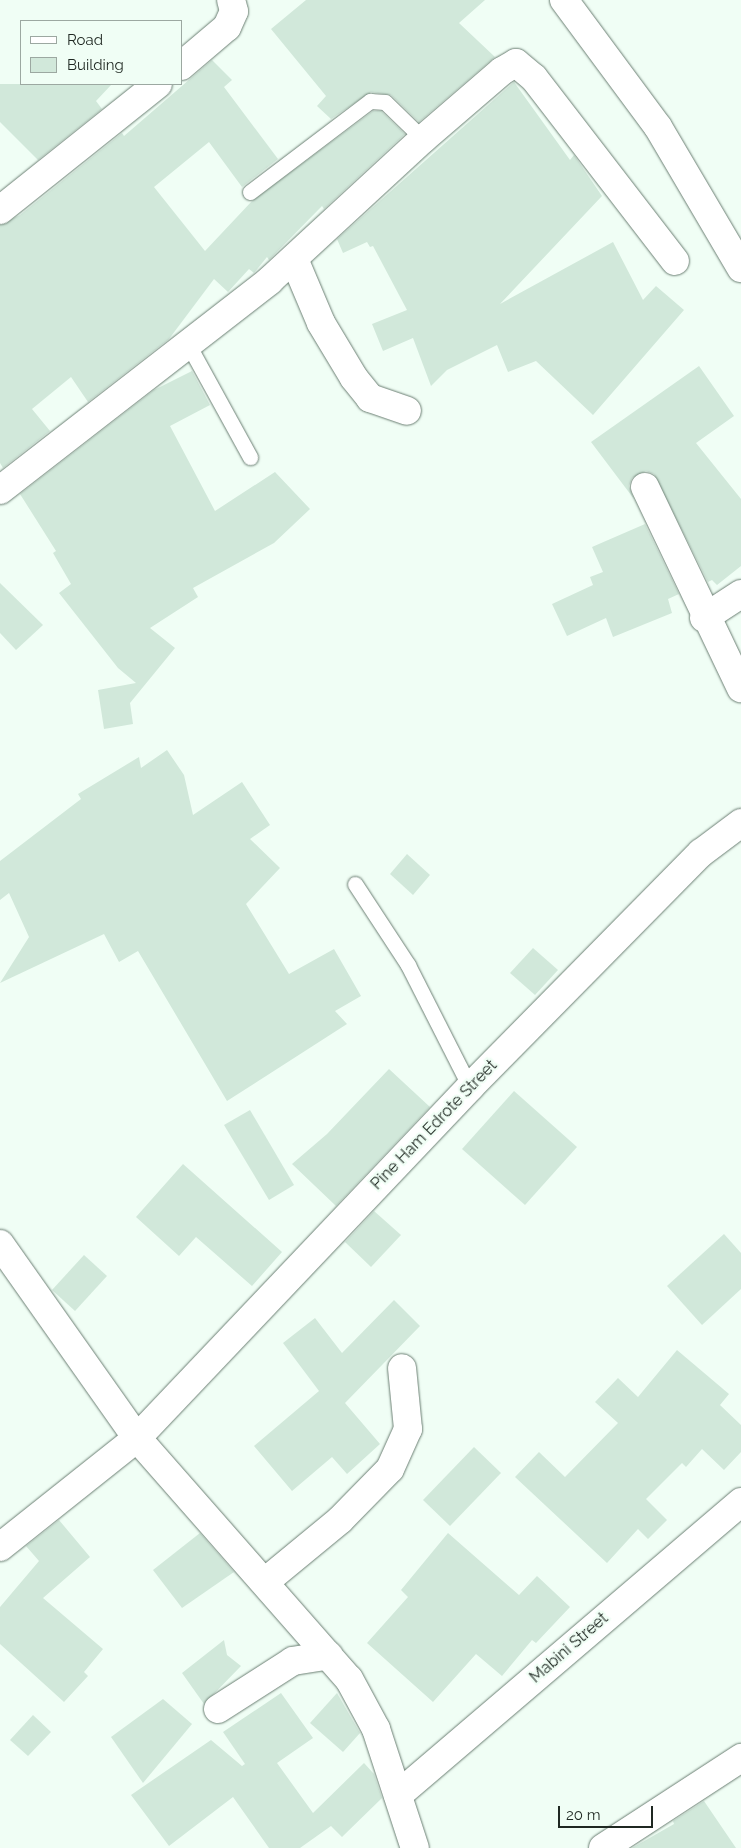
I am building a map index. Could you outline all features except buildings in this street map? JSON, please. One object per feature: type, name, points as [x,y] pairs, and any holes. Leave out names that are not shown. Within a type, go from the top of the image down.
[{"type":"street","points":[[182,65],[227,27],[234,11],[231,0]]},
{"type":"street","points":[[564,0],[658,127],[741,268]]},
{"type":"street","points":[[0,490],[189,346],[294,260],[423,138],[502,71],[516,63],[534,78],[675,261]]},
{"type":"street","points":[[0,210],[157,85]]},
{"type":"street","points":[[294,260],[322,323],[354,378],[370,398],[407,411]]},
{"type":"street","points":[[645,488],[704,618],[741,688]]},
{"type":"street","points":[[704,618],[741,594]]},
{"type":"street","name":"Pine Ham Edrote Street","points":[[0,1547],[137,1438],[470,1087],[701,853],[741,823]]},
{"type":"street","points":[[0,1244],[137,1438],[266,1582],[329,1656],[364,1703],[398,1795],[415,1848]]},
{"type":"street","points":[[266,1582],[340,1520],[390,1469],[408,1429],[402,1368]]},
{"type":"street","name":"Mabini Street","points":[[398,1795],[741,1502]]},
{"type":"street","points":[[218,1709],[293,1661],[329,1656]]},
{"type":"street","points":[[603,1848],[741,1758]]},
{"type":"lane","points":[[250,192],[370,101],[384,102],[423,138]]},
{"type":"lane","points":[[189,346],[250,457]]},
{"type":"lane","points":[[355,884],[408,965],[470,1087]]}]
